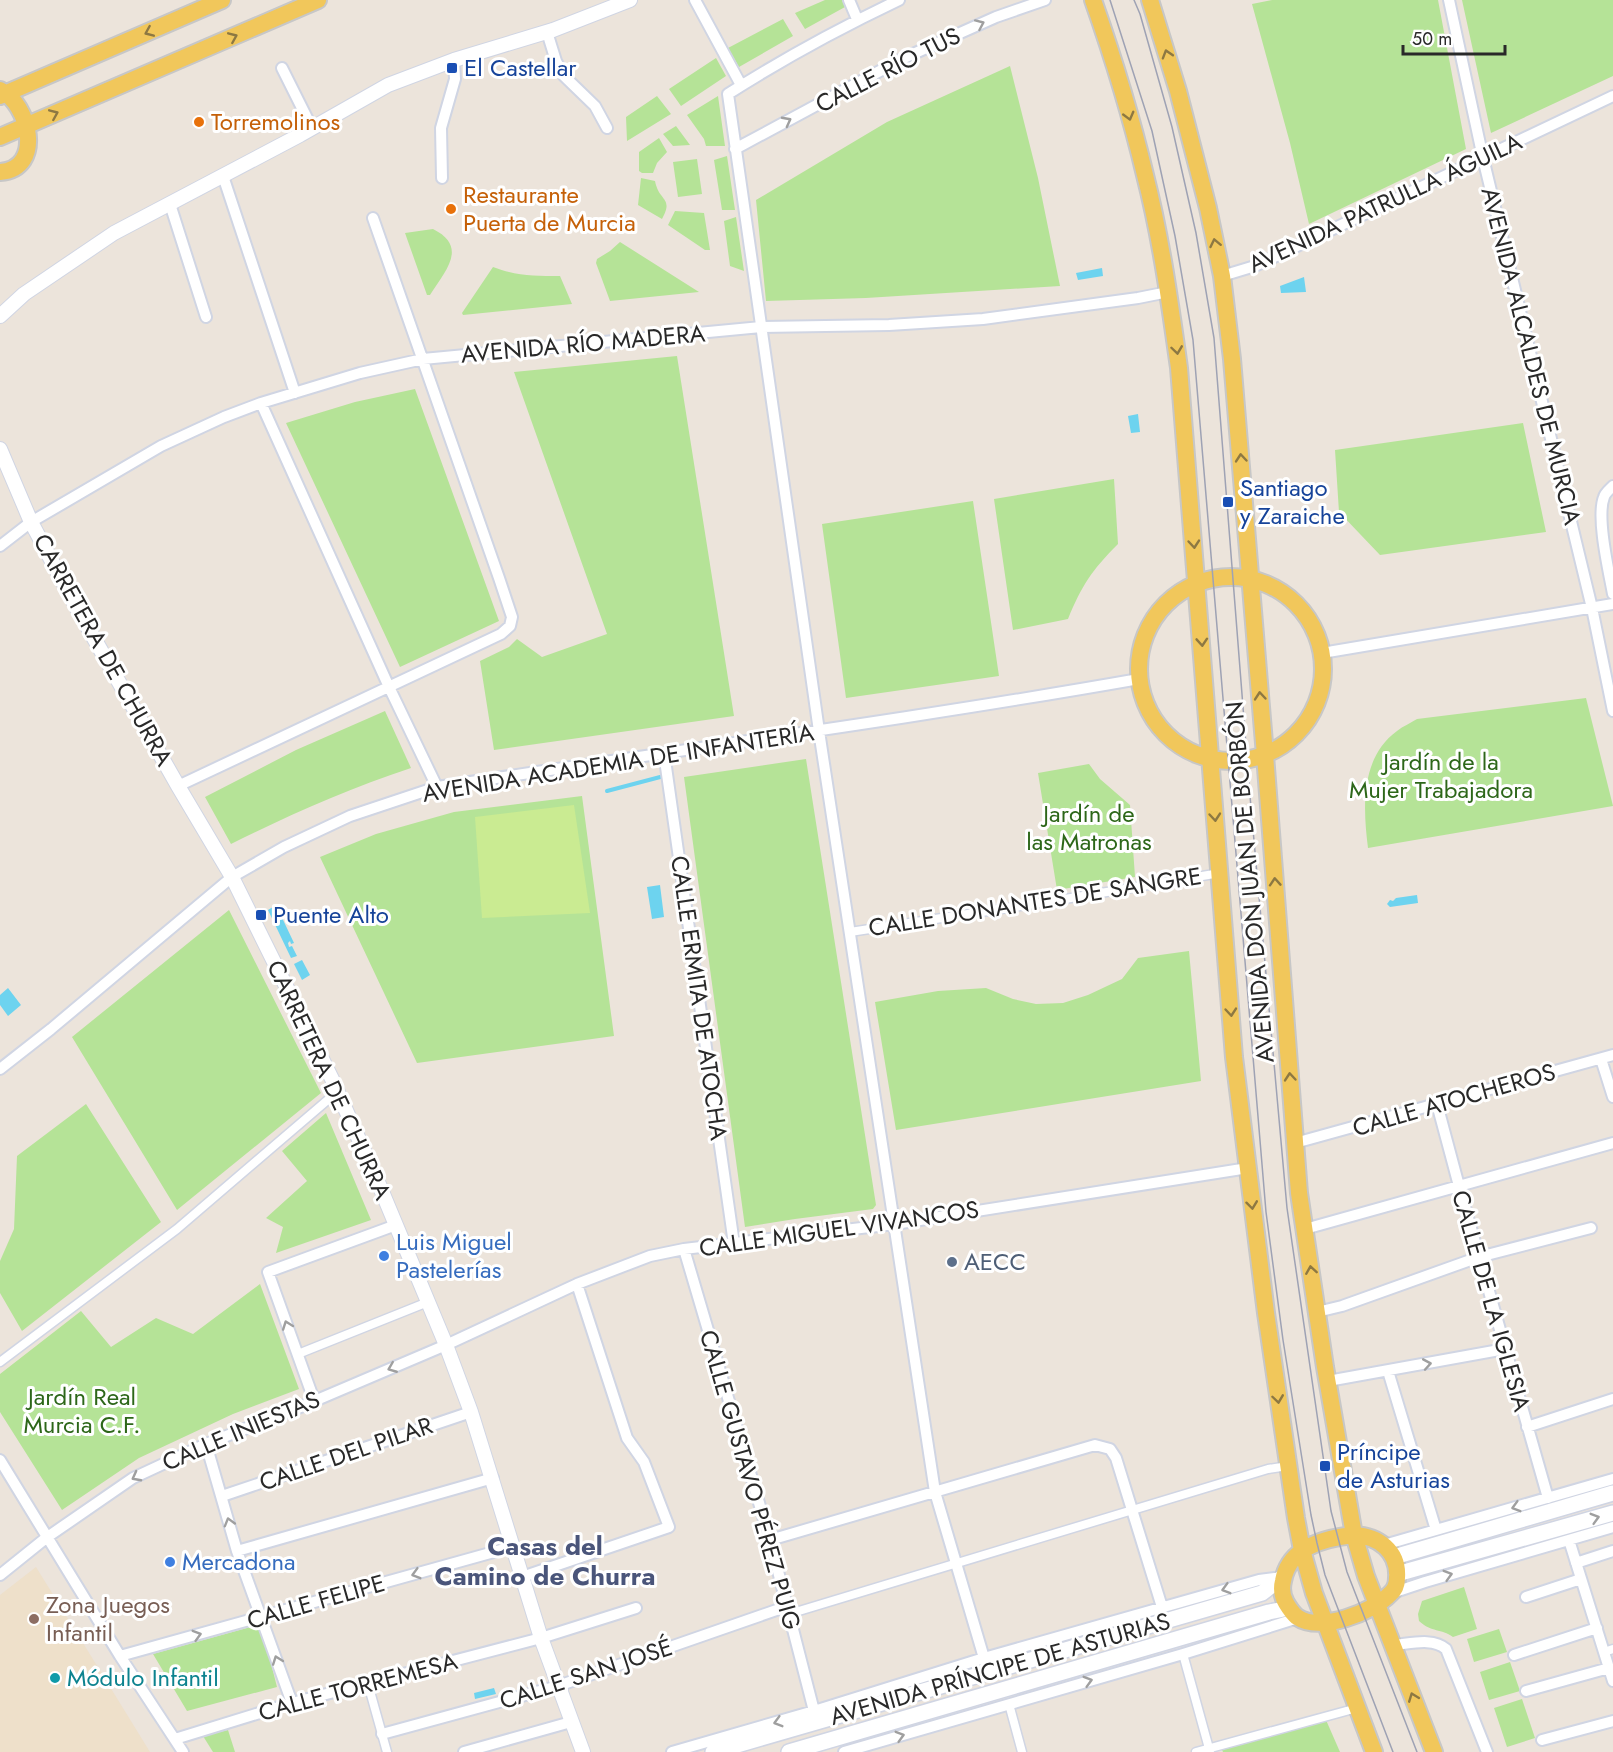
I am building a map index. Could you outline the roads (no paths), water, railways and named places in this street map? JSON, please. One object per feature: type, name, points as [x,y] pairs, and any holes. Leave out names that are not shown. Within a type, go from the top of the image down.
[{"type":"main road","points":[[4,174],[16,168],[25,156],[29,137],[22,114],[2,93],[222,0]]},
{"type":"main road","points":[[0,137],[318,0]]},
{"type":"main road","name":"AVENIDA DON JUAN DE BORBÓN","points":[[1093,0],[1114,61],[1146,176],[1168,292],[1179,368],[1234,1057],[1288,1466],[1302,1550],[1314,1593],[1373,1752]]},
{"type":"main road","name":"AVENIDA DON JUAN DE BORBÓN","points":[[1150,0],[1178,91],[1208,208],[1222,276],[1232,359],[1299,1193],[1328,1381],[1354,1536],[1366,1576],[1434,1752]]},
{"type":"main road","points":[[1223,577],[1250,579],[1275,588],[1297,605],[1313,627],[1322,653],[1322,684],[1312,714],[1292,738],[1265,755],[1238,761],[1210,759],[1170,739],[1149,712],[1139,679],[1141,649],[1152,621],[1172,599],[1197,583],[1223,577]]},
{"type":"main road","points":[[1389,1551],[1613,1493]]},
{"type":"main road","points":[[1397,1574],[1613,1513]]},
{"type":"main road","points":[[1354,1536],[1375,1539],[1389,1551],[1397,1574],[1392,1593],[1377,1604],[1342,1620],[1311,1623],[1293,1613],[1283,1598],[1281,1587],[1288,1566],[1302,1550],[1328,1539],[1354,1536]]},
{"type":"main road","name":"AVENIDA PRÍNCIPE DE ASTURIAS","points":[[713,1752],[1262,1593],[1283,1577]]},
{"type":"main road","name":"AVENIDA PRÍNCIPE DE ASTURIAS","points":[[789,1752],[1269,1612],[1293,1613]]},
{"type":"street","points":[[0,316],[24,294],[114,233],[388,85],[454,60],[547,32],[630,0]]},
{"type":"street","points":[[695,0],[741,85]]},
{"type":"street","points":[[849,0],[857,20]]},
{"type":"street","points":[[899,0],[769,67],[728,94],[819,731],[935,1492],[984,1658]]},
{"type":"street","name":"CALLE RÍO TUS","points":[[735,149],[904,58],[996,17],[1045,0]]},
{"type":"street","name":"AVENIDA ALCALDES DE MURCIA","points":[[1449,0],[1483,158],[1592,608],[1613,711]]},
{"type":"street","points":[[547,32],[556,61],[564,76],[595,106],[607,128]]},
{"type":"street","points":[[442,178],[441,128],[455,79],[454,60]]},
{"type":"street","points":[[282,68],[312,128]]},
{"type":"street","name":"AVENIDA PATRULLA ÁGUILA","points":[[1222,276],[1256,266],[1613,96]]},
{"type":"street","points":[[223,176],[295,393]]},
{"type":"street","points":[[170,204],[207,317]]},
{"type":"street","points":[[178,786],[501,634],[510,626],[512,616],[373,218]]},
{"type":"street","name":"AVENIDA RÍO MADERA","points":[[0,546],[31,522],[161,446],[261,403],[360,373],[423,359],[761,327],[889,325],[983,319],[1118,302],[1168,292]]},
{"type":"street","points":[[261,403],[389,687],[437,786]]},
{"type":"street","name":"CARRETERA DE CHURRA","points":[[0,449],[31,522],[78,610],[232,877],[337,1092],[429,1302],[471,1412],[541,1638],[581,1750]]},
{"type":"street","points":[[1613,486],[1604,496],[1602,518],[1605,554],[1613,594]]},
{"type":"street","points":[[1322,653],[1613,604]]},
{"type":"street","name":"AVENIDA ACADEMIA DE INFANTERÍA","points":[[0,1070],[232,877],[284,847],[350,816],[437,786],[819,731],[1139,679]]},
{"type":"street","name":"CALLE ERMITA DE ATOCHA","points":[[664,753],[734,1244]]},
{"type":"street","name":"CALLE DONANTES DE SANGRE","points":[[850,932],[1220,873]]},
{"type":"street","name":"CALLE ATOCHEROS","points":[[1295,1143],[1613,1055]]},
{"type":"street","points":[[1601,1059],[1613,1097]]},
{"type":"street","points":[[0,1362],[177,1228],[337,1092]]},
{"type":"street","name":"CALLE DE LA IGLESIA","points":[[1437,1104],[1458,1186],[1548,1498]]},
{"type":"street","points":[[1305,1229],[1613,1143]]},
{"type":"street","name":"CALLE MIGUEL VIVANCOS","points":[[446,1345],[577,1284],[650,1256],[895,1224],[1248,1168]]},
{"type":"street","points":[[314,1400],[268,1272],[396,1225]]},
{"type":"street","points":[[1317,1312],[1342,1306],[1479,1257],[1591,1228]]},
{"type":"street","name":"CALLE GUSTAVO PÉREZ PUIG","points":[[684,1250],[770,1540],[814,1711]]},
{"type":"street","points":[[522,1577],[669,1527],[644,1462],[627,1438],[577,1284]]},
{"type":"street","points":[[298,1354],[429,1302]]},
{"type":"street","name":"CALLE INIESTAS","points":[[0,1575],[46,1538],[133,1478],[206,1444],[446,1345]]},
{"type":"street","points":[[1328,1381],[1505,1350]]},
{"type":"street","points":[[1388,1371],[1436,1530]]},
{"type":"street","points":[[1527,1427],[1613,1399]]},
{"type":"street","name":"CALLE DEL PILAR","points":[[222,1496],[471,1412]]},
{"type":"street","points":[[206,1444],[237,1551],[292,1703]]},
{"type":"street","points":[[770,1540],[1095,1445],[1110,1449],[1116,1458],[1162,1607]]},
{"type":"street","points":[[0,1460],[46,1538],[183,1752]]},
{"type":"street","points":[[789,1610],[956,1563],[1268,1469],[1288,1466]]},
{"type":"street","points":[[237,1551],[493,1478]]},
{"type":"street","points":[[1389,1551],[1436,1530],[1613,1479]]},
{"type":"street","points":[[1392,1593],[1613,1527]]},
{"type":"street","points":[[1569,1540],[1597,1628],[1608,1650],[1613,1682]]},
{"type":"street","name":"CALLE FELIPE","points":[[120,1656],[512,1547]]},
{"type":"street","points":[[1576,1563],[1613,1551]]},
{"type":"street","points":[[672,1752],[1162,1607],[1259,1580],[1283,1577]]},
{"type":"street","points":[[1526,1597],[1581,1579]]},
{"type":"street","name":"CALLE TORREMESA","points":[[175,1739],[292,1703],[541,1638],[636,1608]]},
{"type":"street","name":"CALLE SAN JOSÉ","points":[[382,1734],[558,1686],[789,1610]]},
{"type":"street","points":[[844,1752],[1183,1654],[1293,1613]]},
{"type":"street","points":[[1514,1655],[1597,1628]]},
{"type":"street","points":[[1393,1645],[1433,1642],[1441,1644],[1446,1649],[1487,1752]]},
{"type":"street","points":[[1183,1654],[1210,1750]]},
{"type":"street","points":[[1526,1691],[1609,1668]]},
{"type":"street","points":[[368,1684],[387,1752]]},
{"type":"street","points":[[1009,1704],[1022,1752]]},
{"type":"street","points":[[1196,1752],[1357,1708]]},
{"type":"street","points":[[1542,1740],[1613,1721]]},
{"type":"street","points":[[464,1752],[571,1722]]},
{"type":"water","points":[[1102,268],[1103,276],[1078,280],[1076,273]]},
{"type":"water","points":[[1304,277],[1306,292],[1281,293],[1280,286]]},
{"type":"water","points":[[1138,414],[1140,432],[1131,433],[1128,416]]},
{"type":"water","points":[[660,885],[664,917],[652,919],[647,887]]},
{"type":"water","points":[[1417,895],[1418,903],[1390,907],[1387,904],[1396,898]]},
{"type":"water","points":[[276,905],[294,943],[291,944],[290,941],[289,947],[292,946],[297,956],[291,958],[268,910]]},
{"type":"water","points":[[302,960],[310,975],[302,980],[294,964]]},
{"type":"water","points":[[8,988],[21,1005],[8,1016],[0,1005],[0,995]]},
{"type":"water","points":[[494,1688],[496,1694],[475,1699],[474,1693]]},
{"type":"waterway","points":[[607,791],[664,776]]},
{"type":"tram line","points":[[1110,0],[1152,131],[1175,236],[1193,340],[1266,1212],[1283,1340],[1311,1515],[1325,1575],[1393,1752]]},
{"type":"tram line","points":[[1134,0],[1172,127],[1196,233],[1214,338],[1250,796],[1287,1208],[1331,1511],[1347,1572],[1417,1752]]},
{"type":"place","name":"El Castellar","points":[[452,68]]},
{"type":"place","name":"Torremolinos","points":[[199,122]]},
{"type":"place","name":"Restaurante Puerta de Murcia","points":[[451,209]]},
{"type":"place","name":"Santiago y Zaraiche","points":[[1228,502]]},
{"type":"place","name":"Puente Alto","points":[[261,915]]},
{"type":"place","name":"Luis Miguel Pastelerías","points":[[384,1256]]},
{"type":"place","name":"AECC","points":[[952,1262]]},
{"type":"place","name":"Príncipe de Asturias","points":[[1325,1466]]},
{"type":"place","name":"Mercadona","points":[[170,1562]]},
{"type":"place","name":"Zona Juegos Infantil","points":[[34,1619]]},
{"type":"place","name":"Módulo Infantil","points":[[55,1678]]},
{"type":"district","name":"Casas del Camino de Churra","points":[[545,1561]]},
{"type":"park label","name":"Jardín de la Mujer Trabajadora","points":[[1441,776]]},
{"type":"park label","name":"Jardín de las Matronas","points":[[1089,828]]},
{"type":"park label","name":"Jardín Real Murcia C.F.","points":[[82,1411]]}]
